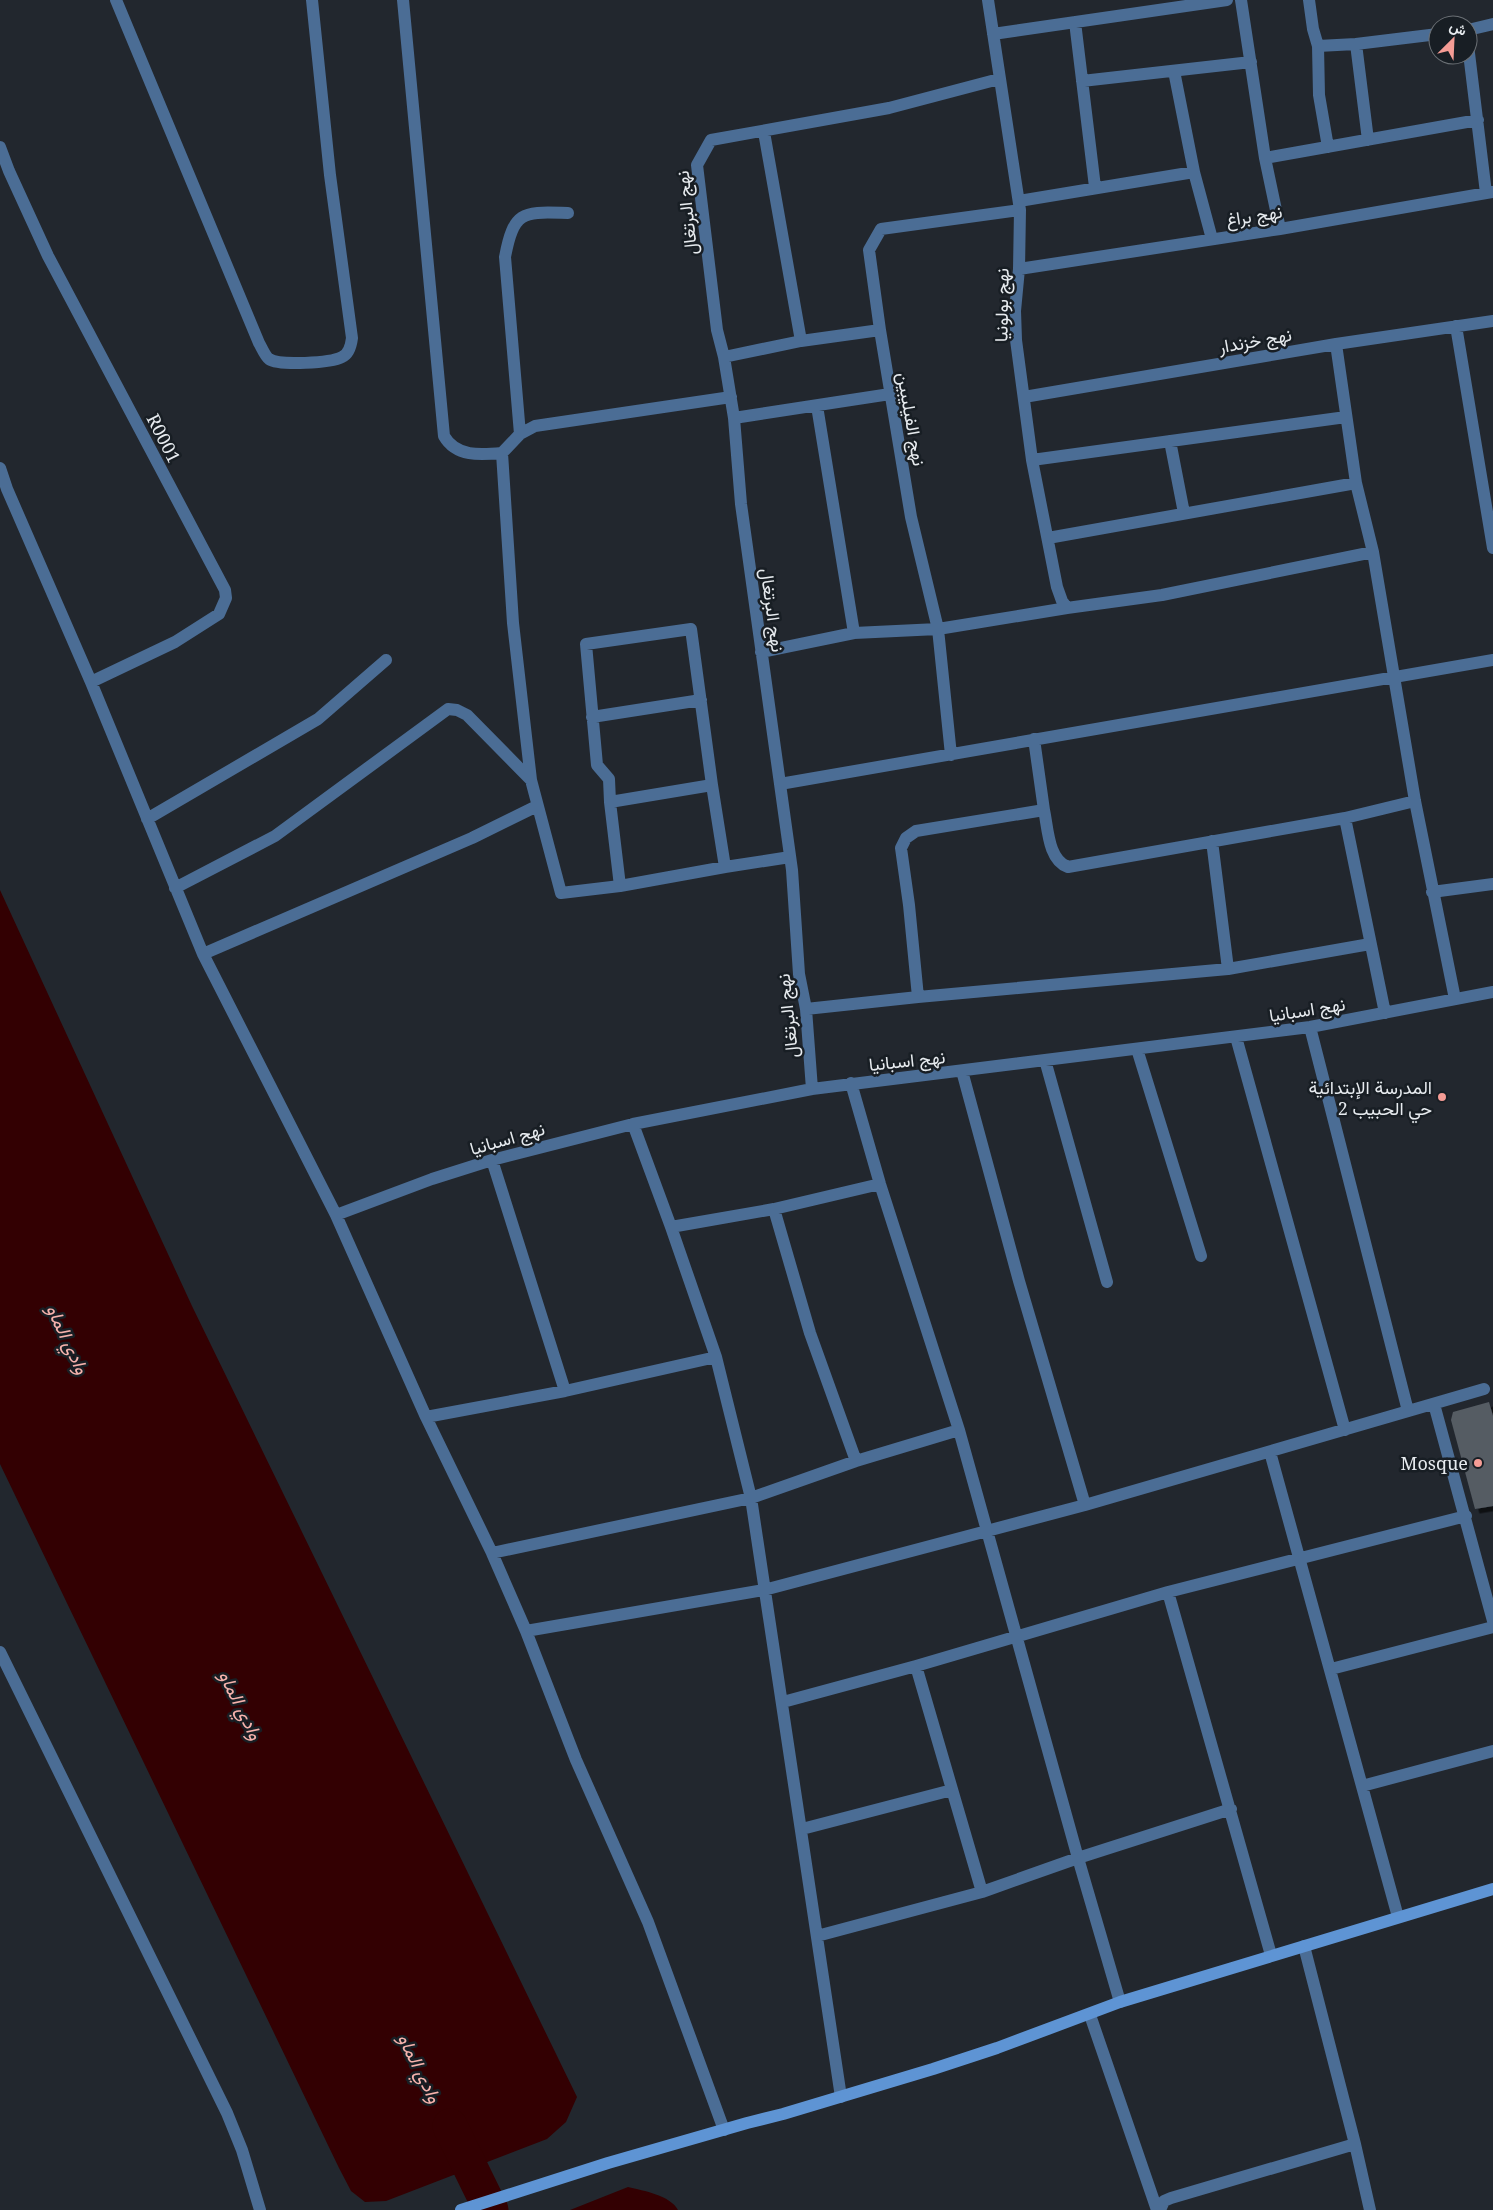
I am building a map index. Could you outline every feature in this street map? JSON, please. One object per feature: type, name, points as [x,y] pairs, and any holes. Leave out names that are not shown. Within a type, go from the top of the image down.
[{"type":"street","points":[[116,0],[259,343],[268,359],[278,363],[288,363],[334,360],[344,357],[351,346],[327,148],[312,0]]},
{"type":"street","points":[[403,0],[444,436],[449,445],[470,454],[502,453],[520,434],[535,426],[731,398]]},
{"type":"street","name":"نهج بولونيا","points":[[988,0],[1019,206],[1019,269],[1015,311],[1016,340],[1032,460],[1059,595],[1067,608]]},
{"type":"street","points":[[993,34],[1227,0]]},
{"type":"street","points":[[1242,0],[1265,158],[1280,229]]},
{"type":"street","points":[[1309,0],[1313,29],[1318,46],[1319,95],[1328,147]]},
{"type":"street","points":[[1075,22],[1095,187]]},
{"type":"street","points":[[1478,28],[1493,24]]},
{"type":"street","points":[[1318,46],[1356,44],[1428,35]]},
{"type":"street","points":[[1356,44],[1368,140]]},
{"type":"street","points":[[1082,81],[1250,62]]},
{"type":"street","points":[[1471,65],[1490,193]]},
{"type":"street","points":[[1174,71],[1194,172],[1212,239]]},
{"type":"street","points":[[802,341],[764,132],[888,108],[999,79]]},
{"type":"street","points":[[1265,158],[1478,120]]},
{"type":"street","name":"نهج البرتغال","points":[[764,132],[711,140],[696,165],[717,330],[724,356],[734,418],[741,504],[790,857],[800,974],[806,1009],[812,1089]]},
{"type":"street","name":"R0001","points":[[0,147],[48,256],[224,590],[226,598],[219,614],[175,642],[91,682]]},
{"type":"street","points":[[1019,206],[1095,187],[1194,172]]},
{"type":"street","name":"نهج براغ","points":[[1019,269],[1280,229],[1490,193]]},
{"type":"street","name":"نهج الفيليبين","points":[[951,755],[938,629],[911,517],[890,394],[869,250],[882,229],[1019,206]]},
{"type":"street","points":[[520,434],[505,257],[509,236],[519,218],[533,212],[568,213]]},
{"type":"street","name":"نهج خزندار","points":[[1024,397],[1336,344],[1493,321]]},
{"type":"street","points":[[1456,326],[1493,548]]},
{"type":"street","points":[[724,356],[802,341],[880,330]]},
{"type":"street","points":[[1336,344],[1356,483],[1373,552],[1415,801],[1455,999]]},
{"type":"street","points":[[734,418],[890,394]]},
{"type":"street","points":[[817,406],[854,633]]},
{"type":"street","points":[[1032,460],[1346,417]]},
{"type":"street","points":[[1170,441],[1184,513]]},
{"type":"street","points":[[502,453],[513,623],[531,780],[561,893],[620,886],[790,857]]},
{"type":"street","points":[[0,468],[203,954],[336,1215],[426,1417],[492,1553],[526,1631],[576,1760],[648,1922],[724,2130]]},
{"type":"street","points":[[1048,538],[1356,483]]},
{"type":"street","points":[[761,652],[854,633],[938,629],[1162,595],[1373,552]]},
{"type":"street","points":[[620,886],[609,779],[597,765],[586,644],[691,629],[725,867]]},
{"type":"street","points":[[147,819],[318,719],[386,660]]},
{"type":"street","points":[[780,784],[1493,660]]},
{"type":"street","points":[[592,717],[701,700]]},
{"type":"street","points":[[175,888],[275,836],[448,709],[467,715],[531,780]]},
{"type":"street","points":[[1034,739],[1044,810],[1054,857],[1060,864],[1068,867],[1345,818],[1415,801]]},
{"type":"street","points":[[610,802],[712,785]]},
{"type":"street","points":[[203,954],[472,838],[537,806]]},
{"type":"street","points":[[918,997],[901,848],[906,838],[916,831],[1044,810]]},
{"type":"street","points":[[1345,818],[1384,1013]]},
{"type":"street","points":[[1212,841],[1228,969]]},
{"type":"street","points":[[1432,892],[1493,884]]},
{"type":"street","points":[[806,1009],[1228,969],[1370,944]]},
{"type":"street","name":"نهج اسبانيا","points":[[336,1215],[432,1179],[492,1160],[632,1124],[812,1089],[1310,1027],[1493,992]]},
{"type":"street","points":[[1310,1027],[1408,1411]]},
{"type":"street","points":[[1236,1037],[1345,1430]]},
{"type":"street","points":[[1137,1049],[1201,1256]]},
{"type":"street","points":[[1045,1060],[1107,1282]]},
{"type":"street","points":[[962,1071],[1018,1281],[1085,1506]]},
{"type":"street","points":[[851,1083],[880,1184],[958,1430],[1120,2002]]},
{"type":"street","points":[[632,1124],[671,1227],[716,1357],[751,1498],[841,2097]]},
{"type":"street","points":[[492,1160],[565,1391]]},
{"type":"street","points":[[671,1227],[774,1209],[880,1184]]},
{"type":"street","points":[[774,1209],[810,1333],[856,1462]]},
{"type":"street","points":[[426,1417],[565,1391],[716,1357]]},
{"type":"street","points":[[526,1631],[764,1590],[987,1530],[1085,1506],[1484,1389]]},
{"type":"street","points":[[1434,1404],[1466,1516],[1493,1622]]},
{"type":"street","points":[[492,1553],[751,1498],[958,1430]]},
{"type":"street","points":[[1270,1452],[1398,1917]]},
{"type":"street","points":[[783,1702],[916,1666],[1168,1592],[1466,1516]]},
{"type":"street","points":[[1168,1592],[1271,1955]]},
{"type":"street","points":[[1331,1670],[1493,1627]]},
{"type":"street","points":[[0,1652],[3,1666],[227,2113],[242,2150],[260,2210]]},
{"type":"street","points":[[916,1666],[982,1892]]},
{"type":"street","points":[[1362,1786],[1493,1751]]},
{"type":"street","points":[[802,1829],[952,1790]]},
{"type":"street","points":[[817,1936],[982,1892],[1078,1858],[1231,1809]]},
{"type":"street","points":[[461,2210],[608,2163],[841,2097],[997,2048],[1090,2015],[1120,2002],[1493,1889]]},
{"type":"street","points":[[1304,1946],[1370,2210]]},
{"type":"street","points":[[1090,2015],[1158,2210]]},
{"type":"street","points":[[1158,2210],[1164,2201],[1171,2198],[1355,2144]]},
{"type":"water","points":[[0,890],[192,1306],[577,2097],[566,2122],[547,2139],[386,2201],[365,2202],[351,2191],[0,1464]]},
{"type":"water","points":[[628,2187],[663,2197],[678,2210],[570,2210]]},
{"type":"building","name":"Mosque","points":[[1489,1402],[1493,1416],[1493,1506],[1475,1509],[1451,1420],[1453,1412]]},
{"type":"waterway","name":"وادي الماو","points":[[450,2126],[491,2210]]},
{"type":"place","name":"المدرسة الإبتدائية حي الحبيب 2","points":[[1442,1097]]},
{"type":"place","name":"Mosque","points":[[1478,1463]]}]
